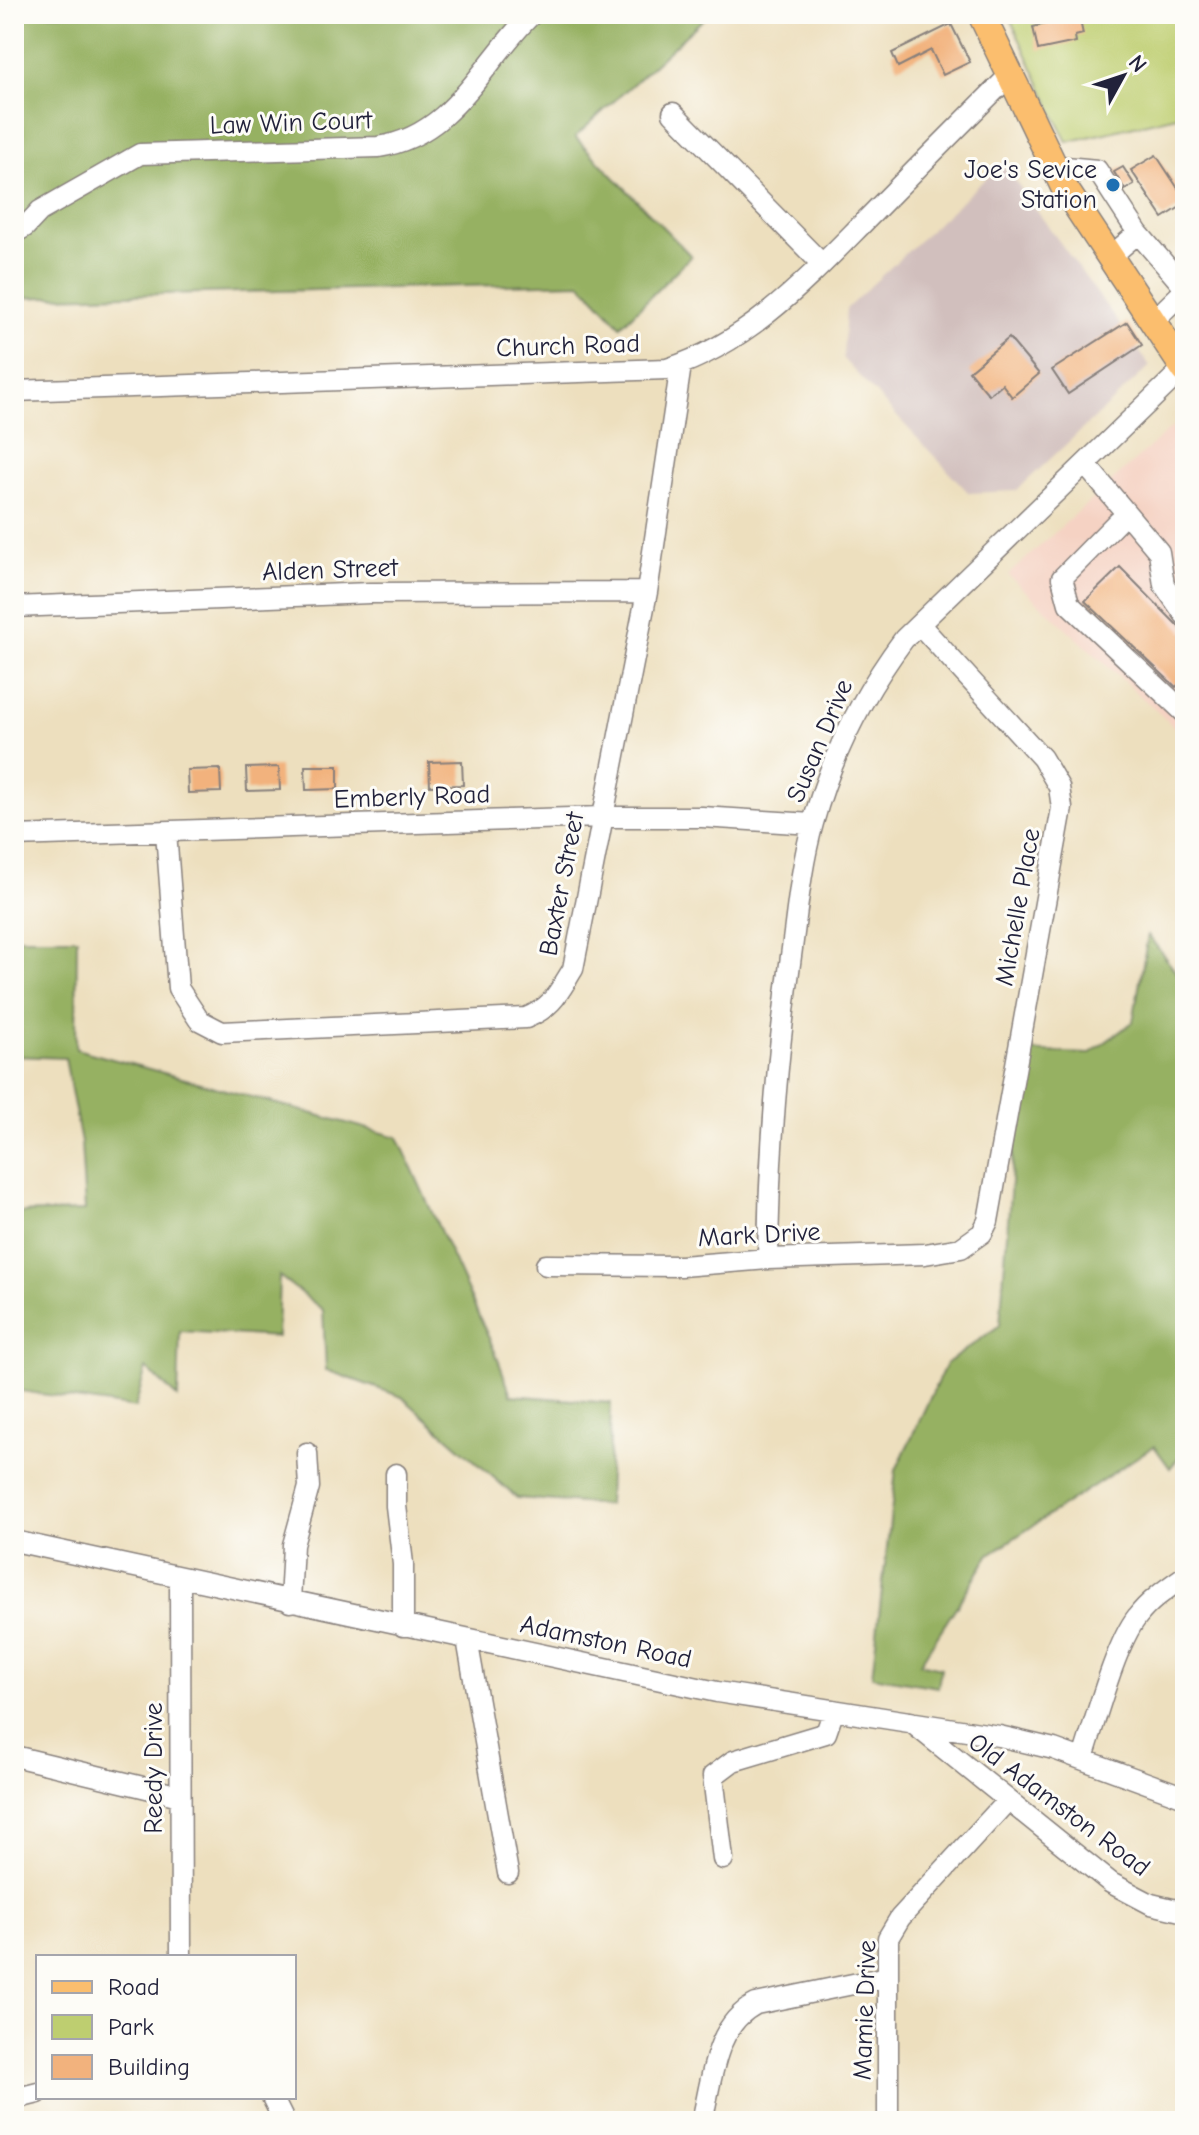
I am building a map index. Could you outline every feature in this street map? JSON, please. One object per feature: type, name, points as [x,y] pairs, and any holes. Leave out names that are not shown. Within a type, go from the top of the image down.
[{"type":"main road","points":[[981,14],[1065,189],[1184,369]]},
{"type":"street","name":"Law Win Court","points":[[14,233],[25,227],[40,211],[140,154],[378,147],[403,140],[439,122],[532,14]]},
{"type":"street","name":"Church Road","points":[[14,391],[667,369],[697,360],[730,342],[764,317],[822,264],[1010,75]]},
{"type":"street","points":[[673,113],[822,264]]},
{"type":"street","points":[[1055,166],[1097,170],[1138,233],[1185,289],[1154,320]]},
{"type":"street","points":[[1111,256],[1138,233]]},
{"type":"street","name":"Baxter Street","points":[[166,832],[178,988],[199,1020],[222,1032],[526,1018],[552,1003],[573,969],[647,592],[681,365]]},
{"type":"street","name":"Susan Drive","points":[[768,1259],[768,1186],[777,1061],[812,824],[842,744],[878,674],[904,639],[1184,369]]},
{"type":"street","points":[[1085,464],[1159,552],[1164,585],[1185,615]]},
{"type":"street","points":[[1126,513],[1062,578],[1069,604],[1185,713]]},
{"type":"street","name":"Alden Street","points":[[14,607],[370,593],[647,592]]},
{"type":"street","name":"Michelle Place","points":[[920,625],[1042,758],[1059,787],[1062,808],[988,1221],[982,1233],[973,1240]]},
{"type":"street","name":"Emberly Road","points":[[14,836],[602,817],[702,817],[812,824]]},
{"type":"street","name":"Mark Drive","points":[[546,1265],[681,1266],[768,1259],[925,1254],[961,1248],[973,1240]]},
{"type":"street","points":[[290,1602],[293,1545],[309,1487],[307,1453]]},
{"type":"street","points":[[396,1474],[396,1506],[403,1564],[403,1626]]},
{"type":"street","name":"Adamston Road","points":[[14,1541],[717,1692],[999,1736],[1083,1758],[1185,1797]]},
{"type":"street","points":[[1083,1758],[1121,1646],[1135,1618],[1154,1598],[1185,1576]]},
{"type":"street","name":"Reedy Drive","points":[[180,1578],[181,1955]]},
{"type":"street","points":[[467,1639],[508,1873]]},
{"type":"street","points":[[723,1859],[713,1776],[733,1761],[826,1733],[834,1710]]},
{"type":"street","name":"Old Adamston Road","points":[[911,1722],[1111,1883],[1151,1904],[1185,1912]]},
{"type":"street","points":[[14,1756],[180,1796]]},
{"type":"street","name":"Mamie Drive","points":[[888,2121],[888,1938],[900,1918],[1007,1801]]},
{"type":"street","points":[[702,2121],[720,2046],[731,2025],[744,2010],[756,2004],[887,1977]]},
{"type":"street","points":[[14,2099],[36,2094]]},
{"type":"street","points":[[273,2099],[284,2121]]},
{"type":"shaded area","points":[[1002,163],[1150,366],[1016,491],[969,493],[843,359],[846,309]]},
{"type":"shaded area","points":[[1173,426],[1185,444],[1185,737],[1008,575]]},
{"type":"green space","points":[[14,14],[709,14],[575,137],[691,256],[621,326],[581,283],[14,298]]},
{"type":"green space","points":[[1008,14],[1185,14],[1185,114],[1067,142]]},
{"type":"green space","points":[[1148,935],[1185,984],[1185,1450],[1170,1468],[1154,1446],[990,1554],[920,1663],[941,1668],[938,1687],[872,1676],[896,1470],[946,1364],[1000,1325],[1021,1051],[1089,1054],[1133,1022]]},
{"type":"green space","points":[[16,938],[77,938],[76,1049],[398,1137],[496,1354],[511,1395],[611,1403],[608,1505],[517,1498],[402,1397],[326,1370],[323,1310],[279,1276],[277,1337],[180,1331],[178,1398],[146,1368],[135,1408],[14,1390],[14,1213],[85,1211],[81,1143],[65,1058],[14,1056]]},
{"type":"building","points":[[1079,16],[1083,34],[1075,36],[1076,42],[1038,50],[1033,27]]},
{"type":"building","points":[[951,24],[970,62],[943,75],[931,50],[898,67],[892,53]]},
{"type":"building","points":[[1156,155],[1185,199],[1185,204],[1163,218],[1131,170]]},
{"type":"building","points":[[1123,167],[1134,184],[1125,190],[1114,172]]},
{"type":"building","points":[[1127,322],[1142,345],[1068,394],[1052,370]]},
{"type":"building","points":[[1009,338],[1039,374],[1012,397],[1002,384],[989,395],[969,371]]},
{"type":"building","points":[[1120,567],[1185,633],[1185,678],[1176,687],[1085,601]]},
{"type":"building","points":[[462,761],[463,785],[430,786],[429,762]]},
{"type":"building","points":[[305,766],[338,766],[338,789],[306,790]]},
{"type":"building","points":[[279,767],[280,790],[247,791],[246,768]]},
{"type":"building","points":[[220,769],[221,792],[188,793],[187,770]]},
{"type":"place","name":"Joe's Sevice Station","points":[[1113,185]]}]
